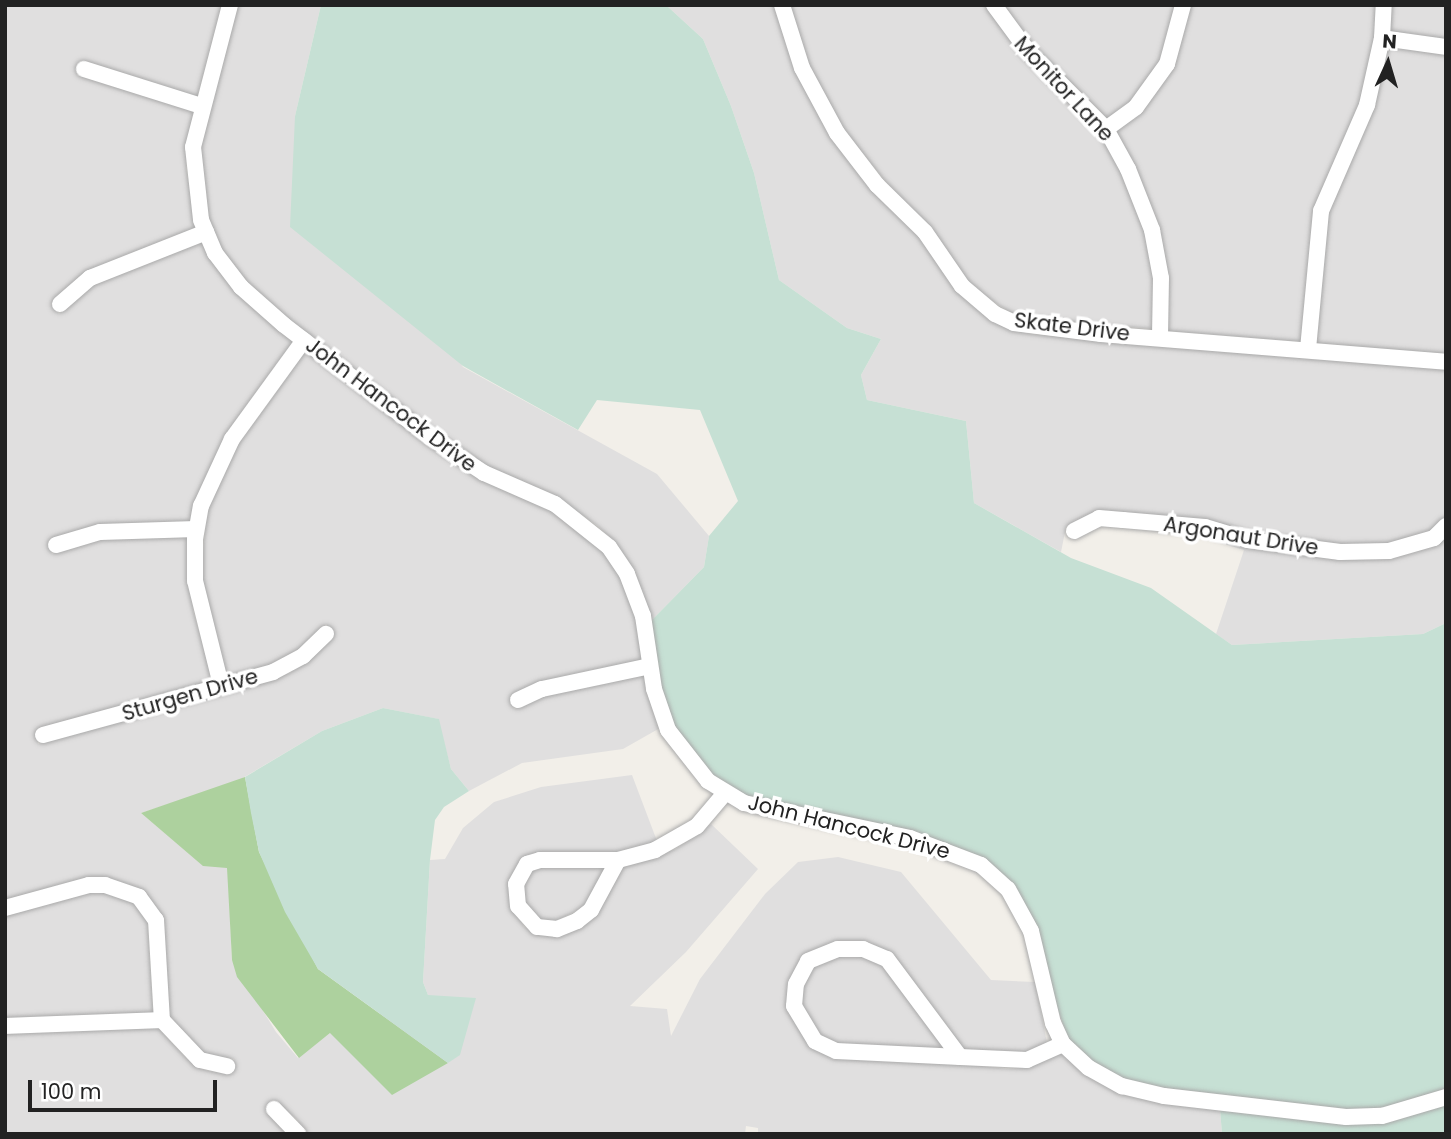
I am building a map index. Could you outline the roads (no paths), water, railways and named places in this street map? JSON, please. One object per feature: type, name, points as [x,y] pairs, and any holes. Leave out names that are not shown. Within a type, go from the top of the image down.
[{"type":"street","name":"John Hancock Drive","points":[[230,5],[201,106],[193,169],[206,232],[241,287],[304,340],[458,457],[555,504],[593,531],[609,547],[635,593],[650,666],[668,730],[693,766],[725,793],[744,803],[942,847],[981,865],[1008,889],[1031,931],[1044,990],[1063,1044],[1089,1068],[1122,1086],[1164,1096],[1346,1117],[1382,1116],[1446,1097]]},
{"type":"street","name":"Skate Drive","points":[[782,5],[802,68],[837,133],[986,309],[1031,326],[1446,362]]},
{"type":"street","name":"Monitor Lane","points":[[994,5],[1027,50],[1106,129],[1152,230],[1163,294],[1160,337]]},
{"type":"street","points":[[1106,129],[1136,107],[1167,64],[1183,5]]},
{"type":"street","points":[[1308,349],[1321,211],[1360,124],[1382,38],[1384,5]]},
{"type":"street","points":[[1382,38],[1446,47]]},
{"type":"street","points":[[84,69],[201,106]]},
{"type":"street","points":[[60,304],[90,278],[206,232]]},
{"type":"street","points":[[221,685],[199,609],[196,529],[223,454],[304,340]]},
{"type":"street","name":"Argonaut Drive","points":[[1074,531],[1099,518],[1205,527],[1248,540],[1340,552],[1389,551],[1434,538],[1446,526]]},
{"type":"street","points":[[56,545],[100,532],[196,529]]},
{"type":"street","name":"Sturgen Drive","points":[[43,736],[288,666],[326,634]]},
{"type":"street","points":[[517,700],[542,689],[650,666]]},
{"type":"street","points":[[618,860],[591,910],[577,921],[557,929],[537,927],[518,906],[516,884],[527,864],[618,860],[673,842],[712,814],[725,793]]},
{"type":"street","points":[[5,908],[89,885],[105,885],[139,897],[156,920],[162,1020],[200,1060],[227,1066]]},
{"type":"street","points":[[960,1057],[887,959],[863,949],[838,950],[808,961],[801,970],[794,1006],[815,1041],[836,1051],[960,1057],[1027,1060],[1063,1044]]},
{"type":"street","points":[[5,1026],[162,1020]]},
{"type":"street","points":[[274,1110],[298,1134]]}]
